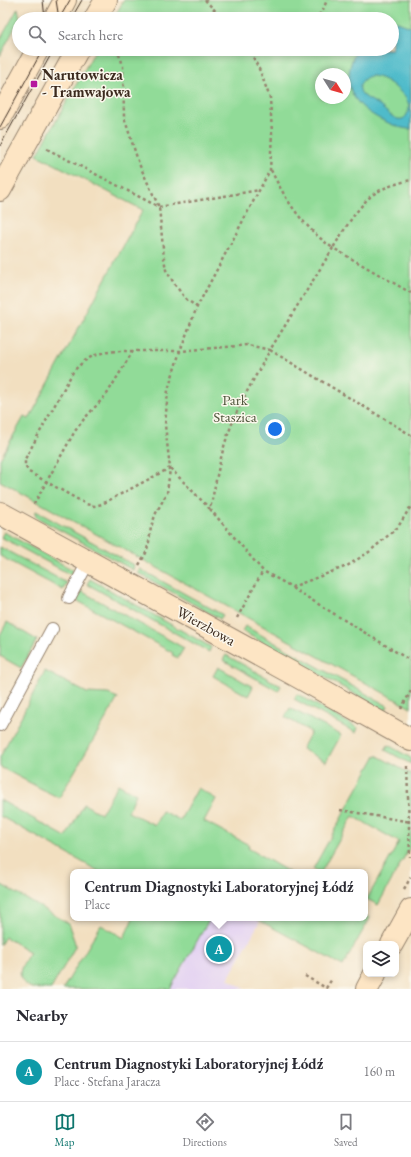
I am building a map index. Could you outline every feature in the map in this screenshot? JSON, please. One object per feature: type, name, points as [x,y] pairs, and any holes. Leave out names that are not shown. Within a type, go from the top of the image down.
[{"type":"street","points":[[59,12],[65,0]]},
{"type":"street","points":[[0,118],[34,56]]},
{"type":"street","points":[[0,190],[74,56]]},
{"type":"street","name":"Wierzbowa","points":[[0,513],[411,740]]},
{"type":"street","points":[[394,941],[411,910]]},
{"type":"street","points":[[367,989],[373,977]]},
{"type":"lane","points":[[69,598],[88,562]]},
{"type":"lane","points":[[0,725],[52,629]]},
{"type":"path","points":[[205,0],[216,12]]},
{"type":"path","points":[[322,12],[327,4],[327,0]]},
{"type":"path","points":[[120,56],[123,66],[124,117],[139,164],[159,207],[166,270],[175,285],[196,307]]},
{"type":"path","points":[[128,584],[146,553],[151,527],[156,513],[167,492],[170,468],[165,425],[168,390],[180,351],[196,307],[270,170],[272,133],[270,98],[252,56]]},
{"type":"path","points":[[45,148],[159,207],[259,190]]},
{"type":"path","points":[[270,170],[283,195],[311,231],[321,240],[411,293]]},
{"type":"path","points":[[210,509],[229,430],[247,390],[270,350],[350,221],[371,196],[393,185],[411,180]]},
{"type":"path","points":[[170,468],[102,504],[94,506],[86,504],[29,472],[25,466],[25,459],[73,372],[87,359],[97,354],[106,352],[180,351],[248,345],[270,350],[411,435]]},
{"type":"path","points":[[34,504],[75,431],[107,394],[133,352]]},
{"type":"path","points":[[170,468],[210,509],[263,571],[292,587],[411,660]]},
{"type":"path","points":[[292,587],[347,566],[369,552],[398,527],[411,506]]},
{"type":"path","points":[[226,637],[263,571]]},
{"type":"path","points":[[407,766],[410,857]]},
{"type":"path","points":[[340,810],[410,822]]},
{"type":"path","points":[[305,976],[326,988],[332,979]]},
{"type":"shaded area","points":[[207,921],[260,921],[228,979],[245,989],[170,989]]},
{"type":"green space","name":"Park Staszica","points":[[124,0],[411,0],[411,708],[0,481],[0,459],[24,417],[29,419],[143,210],[37,155],[92,56],[399,56],[399,12],[117,12]]},
{"type":"green space","points":[[12,19],[12,33],[0,56],[0,40]]},
{"type":"green space","points":[[36,511],[134,565],[133,570],[36,517]]},
{"type":"green space","points":[[4,532],[73,570],[71,575],[1,537]]},
{"type":"green space","points":[[0,547],[67,583],[63,590],[0,556]]},
{"type":"green space","points":[[140,568],[223,615],[220,619],[138,573]]},
{"type":"green space","points":[[90,579],[211,647],[209,652],[87,584]]},
{"type":"green space","points":[[81,591],[184,648],[178,658],[172,655],[173,653],[76,600]]},
{"type":"green space","points":[[7,622],[37,640],[21,668],[0,656],[0,635]]},
{"type":"green space","points":[[245,626],[388,706],[385,711],[242,631]]},
{"type":"green space","points":[[226,655],[281,686],[278,691],[223,660]]},
{"type":"green space","points":[[218,667],[253,687],[248,696],[213,676]]},
{"type":"green space","points":[[45,671],[87,693],[108,694],[118,698],[59,798],[0,767],[0,757]]},
{"type":"green space","points":[[297,694],[358,728],[356,733],[294,699]]},
{"type":"green space","points":[[290,708],[341,735],[326,762],[302,749],[311,732],[285,717]]},
{"type":"green space","points":[[388,745],[411,758],[411,764],[385,750]]},
{"type":"green space","points":[[376,755],[411,774],[411,845],[378,905],[368,900],[368,897],[399,842],[353,816],[323,869],[313,869]]},
{"type":"green space","points":[[118,784],[136,794],[128,812],[155,825],[162,811],[180,820],[198,788],[216,799],[204,821],[249,845],[248,848],[284,869],[95,869],[0,816],[0,800],[66,837],[84,804],[101,814]]},
{"type":"green space","points":[[0,884],[68,923],[75,947],[51,989],[32,988],[22,981],[20,972],[30,952],[5,937],[0,945]]},
{"type":"green space","points":[[368,917],[370,918],[343,966],[260,921],[368,921]]},
{"type":"green space","points":[[132,921],[208,921],[170,989],[63,989],[101,925],[124,938]]},
{"type":"water","points":[[399,23],[411,27],[411,129],[396,126],[382,120],[362,107],[351,91],[350,68],[354,56],[399,56]],"holes":[[[370,76],[381,78],[388,82],[406,98],[409,109],[405,118],[396,119],[379,105],[365,97],[360,90],[360,84],[362,81]]]},
{"type":"tram line","points":[[43,0],[44,12]]},
{"type":"tram line","points":[[56,0],[58,12]]},
{"type":"tram line","points":[[63,12],[70,0]]},
{"type":"tram line","points":[[75,12],[82,0]]},
{"type":"tram line","points":[[0,127],[39,56]]},
{"type":"tram line","points":[[0,146],[50,56]]},
{"type":"place","name":"Narutowicza - Tramwajowa","points":[[34,84]]},
{"type":"place","name":"Centrum Diagnostyki Laboratoryjnej Łódź","points":[[219,949]]}]
